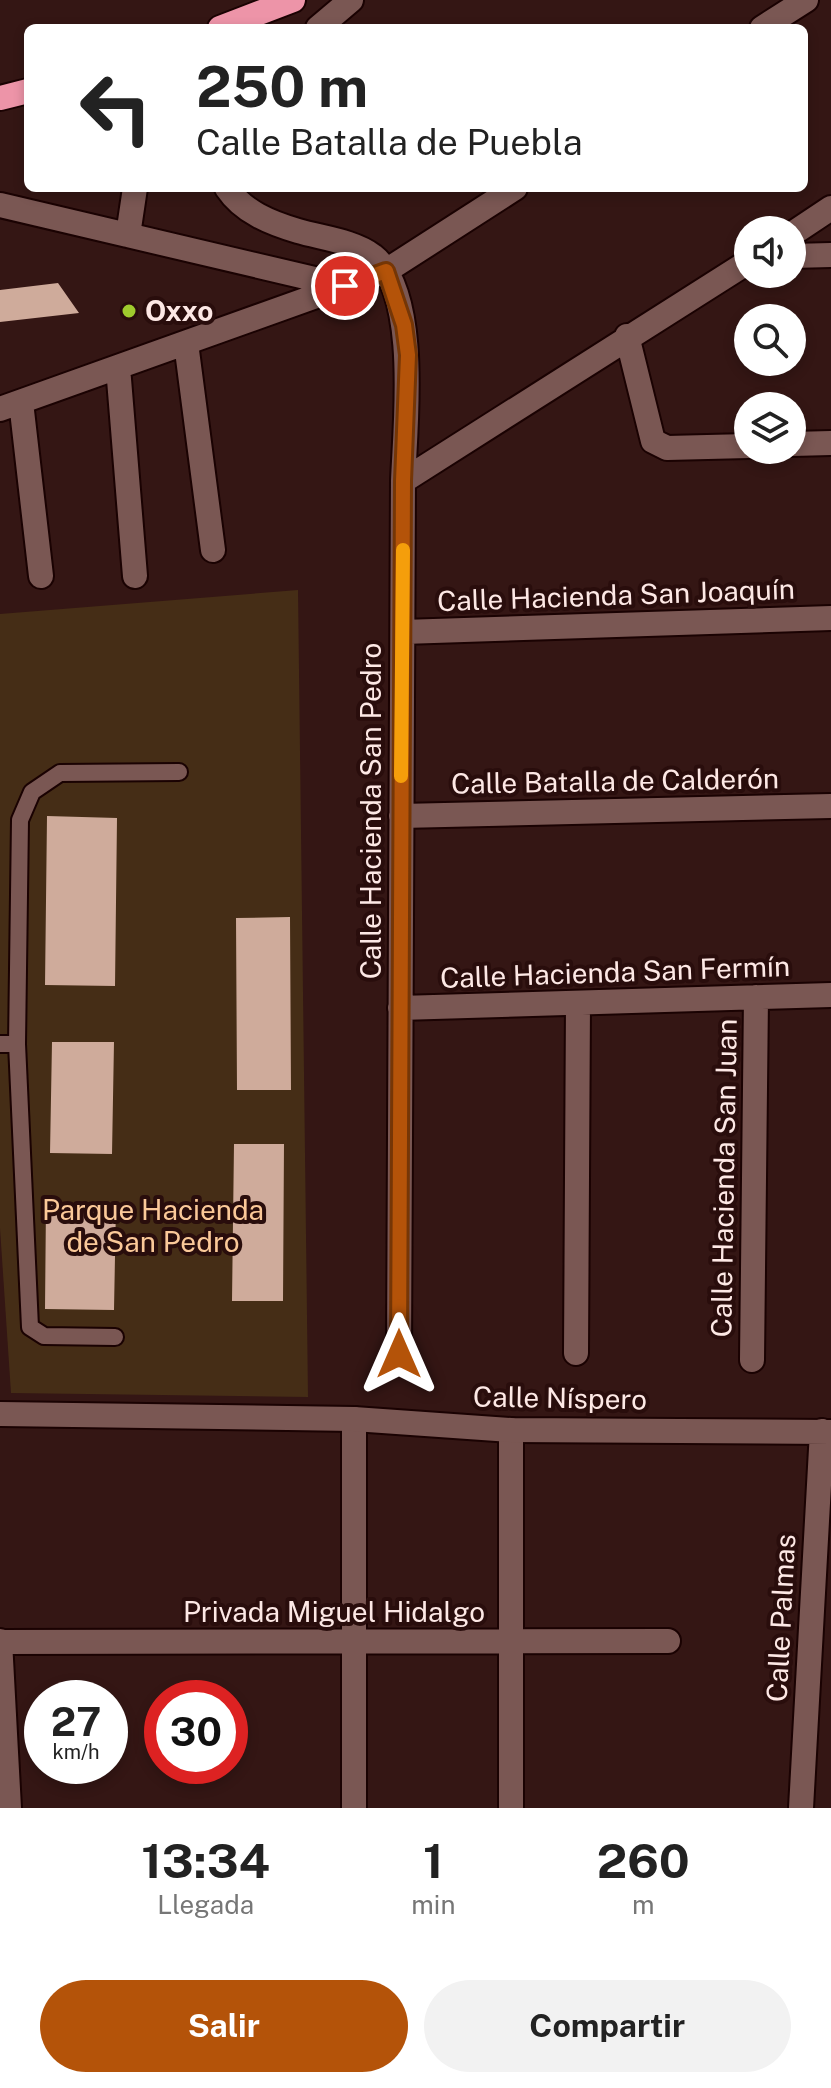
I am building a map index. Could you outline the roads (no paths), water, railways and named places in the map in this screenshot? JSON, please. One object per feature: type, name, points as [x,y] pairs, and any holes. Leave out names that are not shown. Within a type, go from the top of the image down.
[{"type":"highway","points":[[230,24],[293,0]]},
{"type":"highway","points":[[0,98],[24,92]]},
{"type":"street","points":[[323,24],[351,0]]},
{"type":"street","points":[[768,24],[806,0]]},
{"type":"street","points":[[128,235],[134,192]]},
{"type":"street","points":[[230,192],[241,206],[265,218],[363,249],[386,271]]},
{"type":"street","points":[[41,576],[10,406],[386,271],[509,192]]},
{"type":"street","points":[[0,205],[345,286]]},
{"type":"street","points":[[806,225],[831,208]]},
{"type":"street","points":[[806,256],[831,255]]},
{"type":"street","name":"Calle Hacienda San Pedro","points":[[386,271],[404,325],[408,355],[403,481],[399,1354]]},
{"type":"street","points":[[403,481],[734,271]]},
{"type":"street","points":[[627,336],[653,441],[667,448],[734,446]]},
{"type":"street","points":[[186,343],[213,550]]},
{"type":"street","points":[[118,367],[135,576]]},
{"type":"street","points":[[806,444],[831,443]]},
{"type":"street","name":"Calle Hacienda San Joaquín","points":[[403,632],[831,618]]},
{"type":"street","name":"Calle Batalla de Calderón","points":[[401,816],[831,806]]},
{"type":"street","name":"Calle Hacienda San Fermín","points":[[400,1008],[831,995]]},
{"type":"street","name":"Calle Hacienda San Juan","points":[[752,1360],[756,997]]},
{"type":"street","points":[[576,1353],[578,1003]]},
{"type":"street","name":"Calle Níspero","points":[[0,1414],[354,1419],[511,1430],[826,1432]]},
{"type":"street","points":[[354,1419],[354,1808]]},
{"type":"street","points":[[511,1430],[511,1808]]},
{"type":"street","name":"Calle Palmas","points":[[801,1808],[826,1432]]},
{"type":"street","points":[[0,1641],[9,1808]]},
{"type":"street","name":"Privada Miguel Hidalgo","points":[[0,1641],[668,1641]]},
{"type":"lane","points":[[115,1337],[44,1336],[30,1327],[8,1044],[20,820],[32,792],[60,773],[179,772]]},
{"type":"place","name":"Oxxo","points":[[129,311]]},
{"type":"park label","name":"Parque Hacienda de San Pedro","points":[[153,1226]]}]
